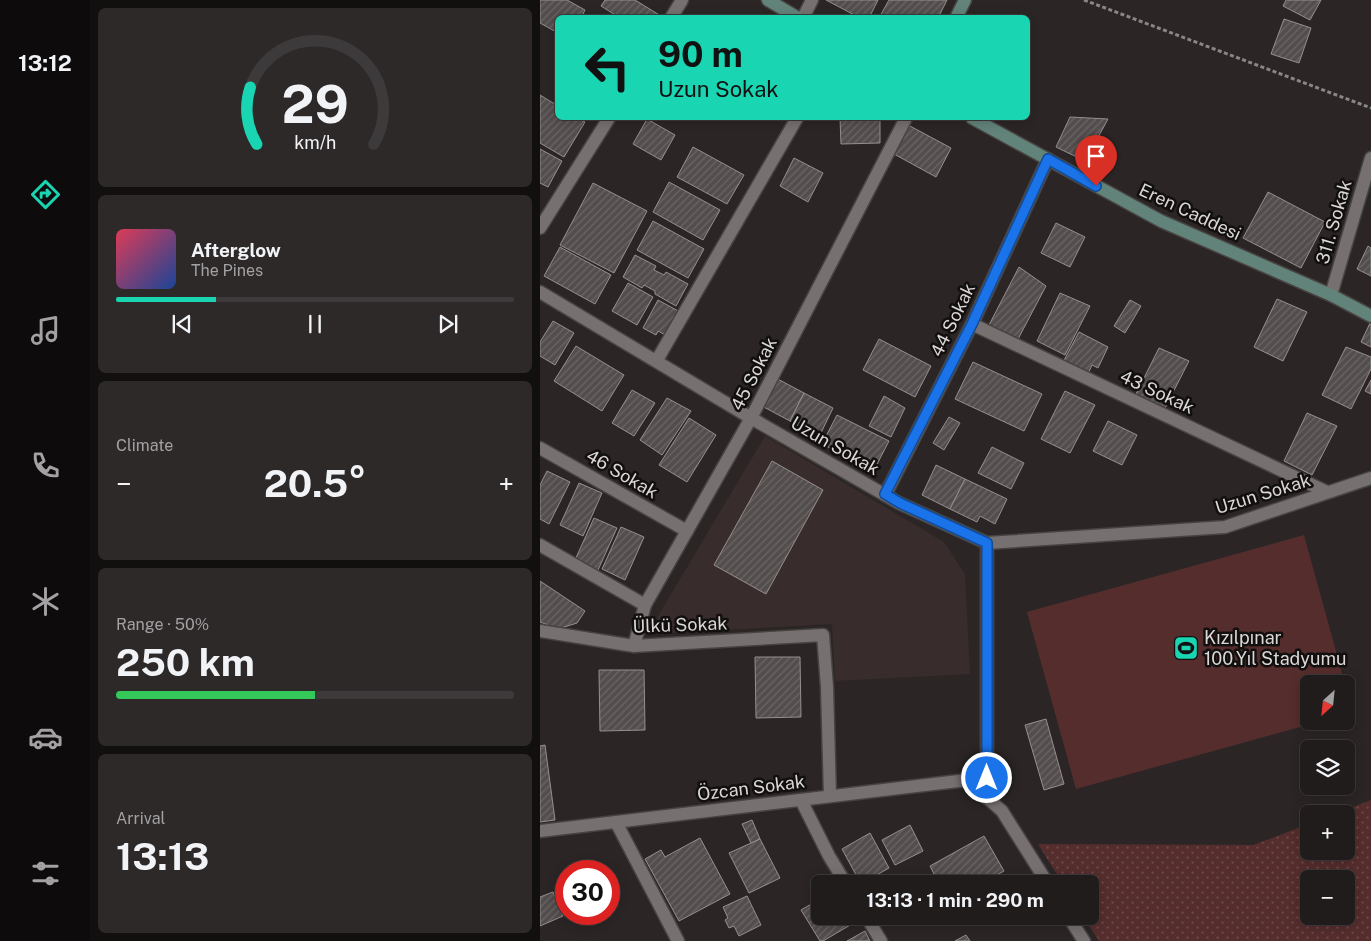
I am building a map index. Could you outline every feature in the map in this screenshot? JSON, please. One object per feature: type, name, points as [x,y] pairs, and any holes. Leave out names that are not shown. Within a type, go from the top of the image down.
[{"type":"street","points":[[673,15],[682,0]]},
{"type":"street","points":[[768,0],[793,15]]},
{"type":"street","points":[[804,15],[812,0]]},
{"type":"street","points":[[958,15],[965,0]]},
{"type":"street","points":[[540,228],[608,120]]},
{"type":"street","points":[[657,360],[796,120]]},
{"type":"street","name":"45 Sokak","points":[[634,646],[645,605],[751,418],[905,120]]},
{"type":"street","name":"Eren Caddesi","points":[[976,120],[1161,221],[1331,296],[1371,316]]},
{"type":"street","name":"311. Sokak","points":[[1331,296],[1371,158]]},
{"type":"street","name":"44 Sokak","points":[[885,494],[972,324],[1048,159]]},
{"type":"street","name":"Uzun Sokak","points":[[540,292],[657,360],[751,418],[900,503],[987,543],[1225,527],[1371,478]]},
{"type":"street","name":"43 Sokak","points":[[972,324],[1327,492]]},
{"type":"street","name":"46 Sokak","points":[[540,448],[687,531]]},
{"type":"street","points":[[987,543],[987,798],[1002,811],[1042,875]]},
{"type":"street","points":[[540,545],[645,605]]},
{"type":"street","name":"Ülkü Sokak","points":[[540,631],[634,646],[823,635],[827,687],[830,796]]},
{"type":"street","name":"Özcan Sokak","points":[[540,831],[967,780],[987,798]]},
{"type":"street","points":[[801,800],[841,875]]},
{"type":"street","points":[[616,822],[678,941]]},
{"type":"street","points":[[871,925],[881,941]]},
{"type":"street","points":[[1074,925],[1084,941]]},
{"type":"path","points":[[1084,0],[1371,108]]},
{"type":"shaded area","points":[[765,436],[944,542],[965,574],[970,674],[835,681],[832,624],[668,633],[657,618]]},
{"type":"shaded area","name":"Kızılpınar 100.Yıl Stadyumu","points":[[1304,535],[1343,675],[1300,675],[1300,727],[1076,789],[1027,612]]},
{"type":"shaded area","points":[[1371,800],[1371,941],[1099,941],[1089,925],[1099,925],[1099,875],[1057,875],[1038,844],[1253,845],[1300,827],[1300,860],[1355,860],[1355,806]]},
{"type":"building","points":[[540,0],[567,0],[585,10],[582,15],[555,15],[555,31],[540,23]]},
{"type":"building","points":[[605,0],[635,0],[659,15],[615,15],[601,6]]},
{"type":"building","points":[[826,0],[878,0],[870,15],[854,15]]},
{"type":"building","points":[[889,0],[947,0],[940,15],[881,15]]},
{"type":"building","points":[[1286,0],[1321,0],[1310,20],[1283,6]]},
{"type":"building","points":[[1284,19],[1311,28],[1299,63],[1271,54]]},
{"type":"building","points":[[540,95],[555,104],[555,120],[581,120],[585,122],[564,157],[540,143]]},
{"type":"building","points":[[1070,117],[1108,119],[1085,161],[1056,147]]},
{"type":"building","points":[[646,120],[675,135],[661,160],[633,144]]},
{"type":"building","points":[[840,120],[880,120],[880,143],[841,144]]},
{"type":"building","points":[[910,126],[951,148],[936,177],[894,154]]},
{"type":"building","points":[[693,147],[744,175],[727,204],[677,177]]},
{"type":"building","points":[[540,149],[562,161],[548,187],[540,183]]},
{"type":"building","points":[[794,158],[823,173],[808,202],[780,186]]},
{"type":"building","points":[[669,182],[720,210],[703,240],[653,212]]},
{"type":"building","points":[[593,183],[647,211],[614,273],[560,245]]},
{"type":"building","points":[[1268,192],[1325,222],[1301,268],[1243,238]]},
{"type":"building","points":[[653,221],[704,249],[688,278],[637,250]]},
{"type":"building","points":[[1056,223],[1085,237],[1070,267],[1041,253]]},
{"type":"building","points":[[1368,246],[1371,248],[1371,276],[1357,269]]},
{"type":"building","points":[[560,247],[611,275],[595,304],[544,276]]},
{"type":"building","points":[[635,255],[656,266],[654,270],[664,275],[666,272],[688,284],[676,306],[655,294],[655,291],[644,285],[642,288],[623,277]]},
{"type":"building","points":[[1019,267],[1046,286],[1017,341],[988,327]]},
{"type":"building","points":[[628,283],[653,297],[637,325],[612,311]]},
{"type":"building","points":[[1060,293],[1090,306],[1065,355],[1037,341]]},
{"type":"building","points":[[1277,299],[1307,312],[1283,361],[1254,347]]},
{"type":"building","points":[[658,300],[680,312],[667,336],[658,331],[656,335],[643,328]]},
{"type":"building","points":[[1130,300],[1141,306],[1125,333],[1114,326]]},
{"type":"building","points":[[553,321],[574,333],[555,365],[540,356],[540,342]]},
{"type":"building","points":[[1371,321],[1371,347],[1361,342]]},
{"type":"building","points":[[1079,332],[1108,347],[1098,368],[1092,365],[1087,376],[1062,364]]},
{"type":"building","points":[[879,339],[931,366],[915,397],[863,370]]},
{"type":"building","points":[[576,346],[624,375],[602,411],[554,381]]},
{"type":"building","points":[[1346,347],[1371,357],[1371,369],[1351,409],[1322,395]]},
{"type":"building","points":[[1159,348],[1189,361],[1164,410],[1135,396]]},
{"type":"building","points":[[973,362],[1042,394],[1024,431],[955,399]]},
{"type":"building","points":[[774,377],[804,393],[790,421],[760,405]]},
{"type":"building","points":[[1371,380],[1371,394],[1365,391]]},
{"type":"building","points":[[632,390],[655,403],[634,436],[612,423]]},
{"type":"building","points":[[1065,391],[1095,405],[1070,453],[1041,439]]},
{"type":"building","points":[[804,393],[833,408],[819,437],[790,421]]},
{"type":"building","points":[[884,396],[905,408],[891,437],[869,426]]},
{"type":"building","points":[[667,398],[691,411],[662,455],[640,440]]},
{"type":"building","points":[[1307,413],[1337,426],[1312,475],[1284,461]]},
{"type":"building","points":[[837,415],[889,441],[874,470],[822,444]]},
{"type":"building","points":[[949,417],[960,423],[944,450],[933,443]]},
{"type":"building","points":[[689,418],[716,435],[687,482],[659,465]]},
{"type":"building","points":[[1108,421],[1137,435],[1122,465],[1093,451]]},
{"type":"building","points":[[992,447],[1024,463],[1011,489],[978,473]]},
{"type":"building","points":[[772,461],[823,490],[766,594],[714,565]]},
{"type":"building","points":[[936,465],[965,479],[950,509],[922,495]]},
{"type":"building","points":[[547,471],[570,482],[549,524],[540,519],[540,485]]},
{"type":"building","points":[[965,479],[1007,499],[995,524],[980,516],[977,522],[950,509]]},
{"type":"building","points":[[579,483],[602,493],[583,536],[560,525]]},
{"type":"building","points":[[594,518],[617,528],[598,570],[575,560]]},
{"type":"building","points":[[621,527],[644,537],[625,580],[602,569]]},
{"type":"building","points":[[540,581],[585,611],[577,623],[558,629],[540,622]]},
{"type":"building","points":[[755,657],[800,657],[801,717],[756,718]]},
{"type":"building","points":[[599,670],[644,670],[645,730],[600,731]]},
{"type":"building","points":[[1046,719],[1064,784],[1044,790],[1025,725]]},
{"type":"building","points":[[545,745],[555,820],[540,822],[540,746]]},
{"type":"building","points":[[752,820],[760,839],[751,843],[742,824]]},
{"type":"building","points":[[910,825],[923,851],[895,865],[882,840]]},
{"type":"building","points":[[870,833],[889,868],[877,875],[856,875],[842,849]]},
{"type":"building","points":[[984,836],[1004,871],[997,875],[934,875],[930,866]]},
{"type":"building","points":[[700,838],[730,894],[679,921],[645,859],[661,850],[665,857]]},
{"type":"building","points":[[760,839],[780,878],[749,893],[729,853]]},
{"type":"building","points":[[553,892],[555,897],[555,919],[540,926],[540,897]]},
{"type":"building","points":[[747,896],[761,925],[739,936],[734,926],[729,928],[725,920],[728,918],[723,907]]},
{"type":"building","points":[[811,904],[811,925],[850,925],[820,941],[801,910]]},
{"type":"building","points":[[865,931],[870,941],[847,941]]},
{"type":"building","points":[[966,935],[970,941],[955,941]]},
{"type":"place","name":"Kızılpınar 100.Yıl Stadyumu","points":[[1186,648]]},
{"type":"route","points":[[987,778],[987,543],[900,503],[885,494],[972,324],[1048,159],[1096,186]]}]
